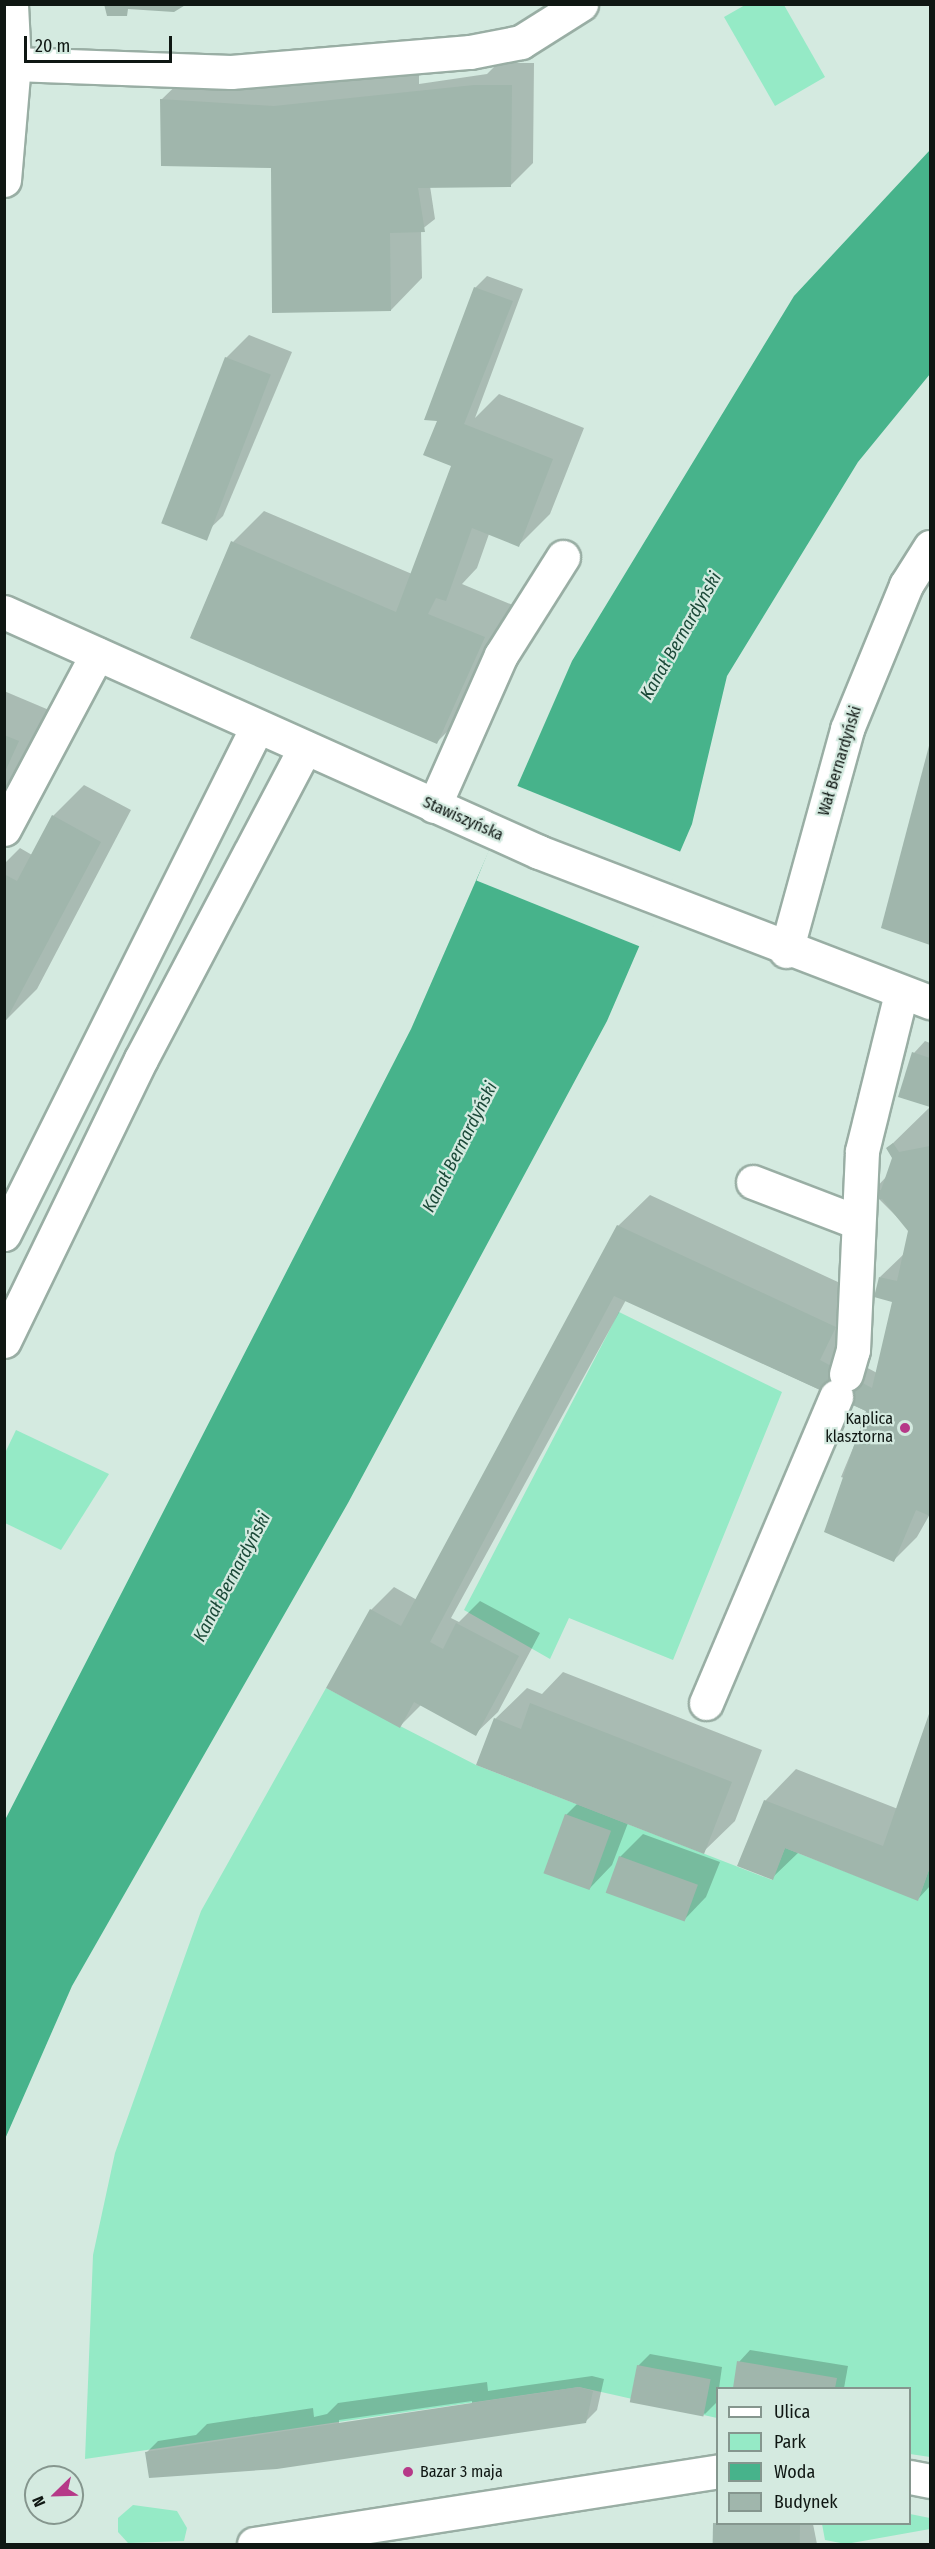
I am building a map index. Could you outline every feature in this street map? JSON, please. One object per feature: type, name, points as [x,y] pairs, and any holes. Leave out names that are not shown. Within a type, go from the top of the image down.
[{"type":"street","points":[[4,180],[14,64],[11,4]]},
{"type":"street","points":[[14,64],[231,72],[470,52],[521,42],[581,4]]},
{"type":"street","name":"Wał Bernardyński","points":[[786,951],[847,729],[906,585],[930,547]]},
{"type":"street","points":[[442,810],[501,656],[563,557]]},
{"type":"street","name":"Stawiszyńska","points":[[4,612],[442,810],[786,951],[916,998]]},
{"type":"street","points":[[4,829],[97,654]]},
{"type":"street","points":[[4,1234],[257,727]]},
{"type":"street","points":[[4,1341],[141,1059],[305,748]]},
{"type":"street","points":[[706,1703],[841,1385],[853,1350],[856,1222],[862,1151],[916,998]]},
{"type":"street","points":[[753,1182],[856,1222]]},
{"type":"street","points":[[254,2544],[716,2471]]},
{"type":"street","points":[[911,2477],[930,2481]]},
{"type":"green space","points":[[745,5],[784,5],[825,77],[775,106],[724,17]]},
{"type":"green space","points":[[619,1312],[782,1392],[673,1660],[569,1618],[550,1659],[464,1610]]},
{"type":"green space","points":[[16,1430],[109,1474],[61,1550],[5,1523],[5,1453]]},
{"type":"green space","points":[[326,1688],[476,1765],[772,1880],[785,1848],[918,1900],[930,1867],[930,2457],[911,2454],[911,2387],[716,2387],[716,2418],[579,2387],[85,2459],[93,2255],[115,2153],[201,1911]]},
{"type":"green space","points":[[133,2505],[177,2511],[187,2528],[184,2541],[128,2543],[118,2532],[118,2518]]},
{"type":"green space","points":[[911,2514],[930,2518],[930,2529],[846,2544],[825,2540],[822,2525],[911,2525]]},
{"type":"water","name":"Kanał Bernardyński","points":[[930,150],[930,374],[858,462],[727,676],[692,824],[607,1021],[348,1503],[72,1986],[5,2139],[5,1820],[411,1029],[572,661],[794,296]]},
{"type":"pier","points":[[515,785],[683,853],[644,948],[476,880]]},
{"type":"building","points":[[104,4],[187,4],[174,12],[128,9],[127,16],[107,16]]},
{"type":"building","points":[[474,85],[512,85],[511,187],[418,188],[425,232],[390,233],[391,311],[272,313],[271,168],[161,166],[160,99],[274,106]]},
{"type":"building","points":[[474,287],[513,301],[464,424],[553,459],[519,547],[472,528],[446,601],[436,598],[428,614],[485,637],[437,744],[190,638],[231,541],[396,612],[451,466],[423,455],[437,421],[424,420]]},
{"type":"building","points":[[225,357],[271,375],[207,541],[161,523]]},
{"type":"building","points":[[4,735],[19,741],[4,774]]},
{"type":"building","points":[[930,742],[930,945],[881,928]]},
{"type":"building","points":[[52,815],[101,842],[4,1024],[4,874],[17,881]]},
{"type":"building","points":[[912,1052],[930,1058],[930,1107],[898,1097]]},
{"type":"building","points":[[893,1143],[899,1152],[930,1146],[930,1516],[916,1510],[894,1562],[824,1532],[866,1411],[614,1296],[430,1642],[443,1649],[456,1623],[519,1656],[476,1736],[414,1702],[400,1728],[326,1688],[370,1609],[401,1626],[617,1225],[836,1327],[820,1360],[872,1388],[892,1302],[874,1297],[879,1277],[897,1281],[908,1231],[882,1199],[870,1200],[870,1191],[881,1190],[892,1158],[886,1148]]},
{"type":"building","points":[[530,1703],[732,1782],[704,1854],[476,1765],[494,1718],[521,1729]]},
{"type":"building","points":[[930,1711],[930,1867],[918,1901],[785,1848],[773,1880],[737,1866],[764,1800],[883,1846]]},
{"type":"building","points":[[565,1814],[611,1831],[589,1890],[543,1873]]},
{"type":"building","points":[[619,1856],[698,1885],[685,1921],[606,1893]]},
{"type":"building","points":[[737,2361],[837,2378],[835,2387],[733,2387]]},
{"type":"building","points":[[637,2365],[711,2379],[703,2417],[630,2402]]},
{"type":"building","points":[[579,2387],[593,2391],[586,2423],[277,2469],[149,2478],[145,2452]]},
{"type":"building","points":[[713,2523],[716,2525],[800,2525],[800,2544],[713,2544]]},
{"type":"place","name":"Kaplica klasztorna","points":[[905,1428]]},
{"type":"place","name":"Bazar 3 maja","points":[[408,2472]]}]
